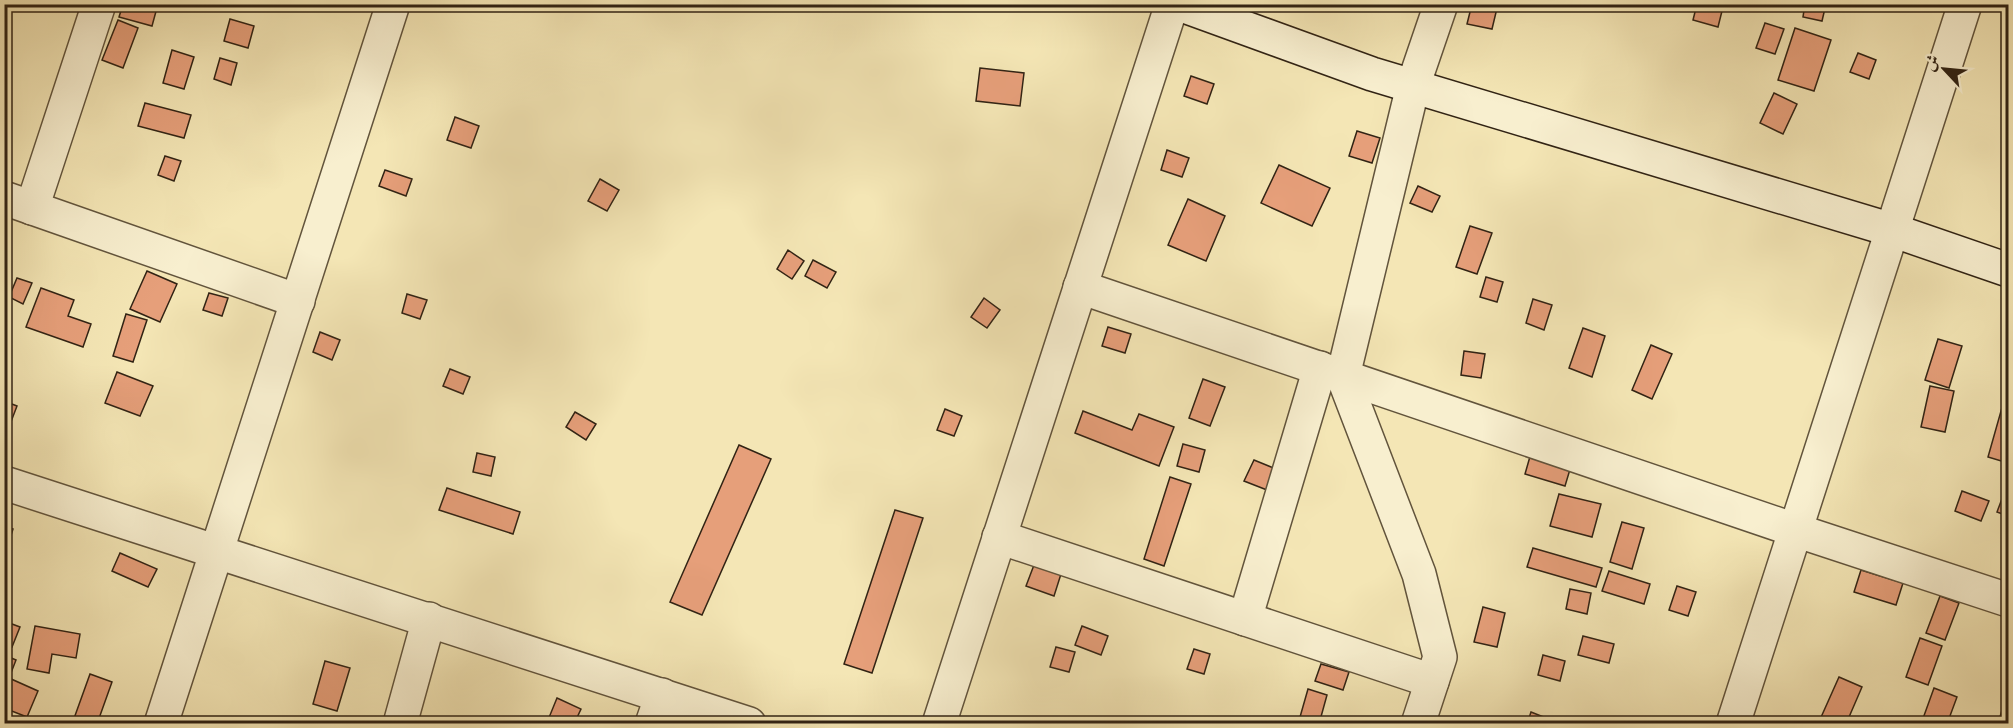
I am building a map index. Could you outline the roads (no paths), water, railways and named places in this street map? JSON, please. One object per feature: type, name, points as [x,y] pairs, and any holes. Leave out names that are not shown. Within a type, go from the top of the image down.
[{"type":"street","points":[[99,4],[18,203],[298,301]]},
{"type":"street","points":[[161,723],[393,4]]},
{"type":"street","points":[[939,723],[1172,4]]},
{"type":"street","points":[[1179,4],[1372,74],[1892,231],[2008,270]]},
{"type":"street","points":[[1245,619],[1331,372],[1413,86],[1441,4]]},
{"type":"street","points":[[1733,723],[1965,4]]},
{"type":"street","points":[[1080,287],[2008,600]]},
{"type":"street","points":[[1331,372],[1419,574],[1440,657],[1418,723]]},
{"type":"street","points":[[4,483],[429,620],[657,709],[748,723]]},
{"type":"street","points":[[999,537],[1432,681]]},
{"type":"street","points":[[400,723],[429,620]]}]
